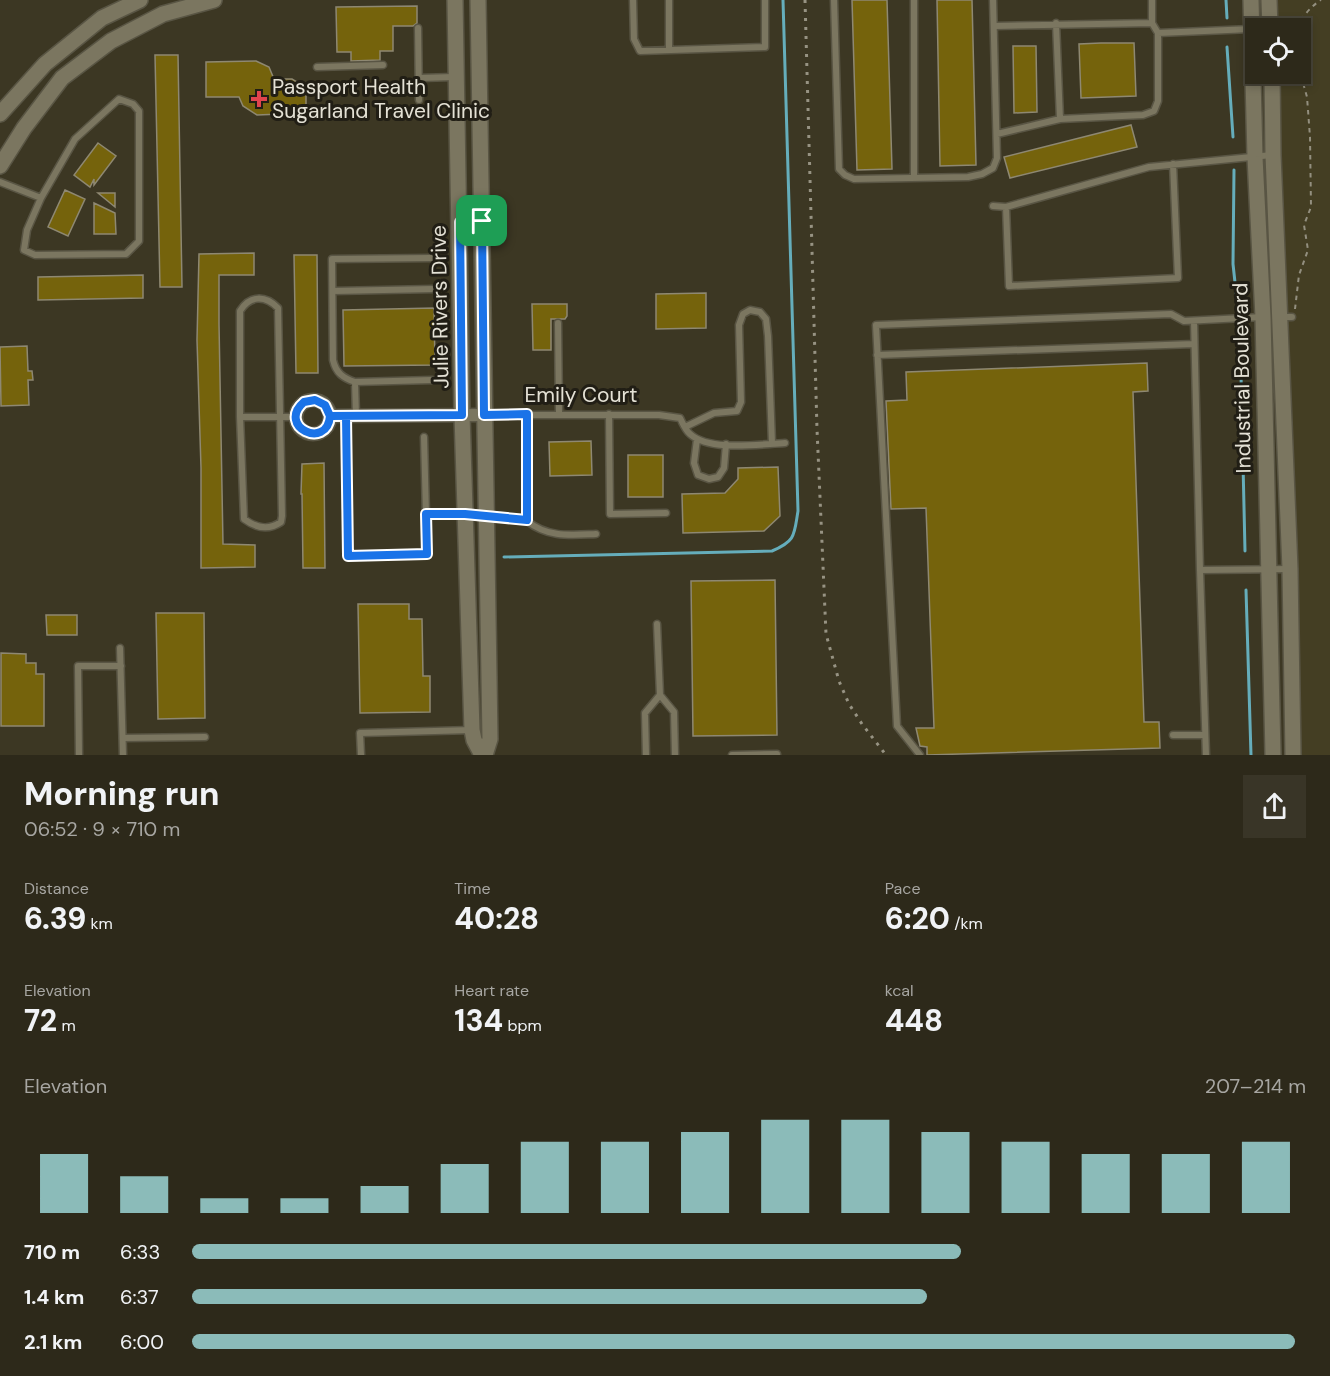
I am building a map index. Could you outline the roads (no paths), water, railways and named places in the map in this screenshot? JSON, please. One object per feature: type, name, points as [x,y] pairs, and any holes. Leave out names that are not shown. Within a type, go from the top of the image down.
[{"type":"street","points":[[0,114],[45,64],[102,18],[140,0]]},
{"type":"street","points":[[0,166],[24,128],[62,78],[111,41],[163,14],[214,0]]},
{"type":"street","name":"Julie Rivers Drive","points":[[455,0],[462,415],[473,735],[483,755]]},
{"type":"street","name":"Julie Rivers Drive","points":[[478,0],[490,739],[483,755]]},
{"type":"street","name":"Industrial Boulevard","points":[[1251,0],[1251,18]]},
{"type":"street","points":[[1269,0],[1270,18]]},
{"type":"street","name":"Industrial Boulevard","points":[[1253,84],[1263,317],[1272,755]]},
{"type":"street","name":"Industrial Boulevard","points":[[1272,84],[1273,155],[1285,317],[1293,755]]},
{"type":"street","points":[[460,222],[482,221]]},
{"type":"street","points":[[309,400],[325,405],[330,416],[323,430],[313,434],[303,431],[296,417],[299,406],[309,400]]},
{"type":"street","name":"Emily Court","points":[[330,416],[484,415]]},
{"type":"street","points":[[465,514],[486,517]]},
{"type":"street","points":[[471,755],[473,735]]},
{"type":"lane","points":[[633,0],[634,39],[640,51],[765,47],[765,0]]},
{"type":"lane","points":[[669,0],[669,50]]},
{"type":"lane","points":[[834,0],[838,169],[854,179],[968,177],[982,174],[993,168],[997,158],[993,0]]},
{"type":"lane","points":[[914,0],[914,178]]},
{"type":"lane","points":[[997,134],[1060,119],[1143,115],[1154,111],[1158,101],[1158,33],[1152,23],[1152,0]]},
{"type":"lane","points":[[995,26],[1152,23]]},
{"type":"lane","points":[[1056,24],[1060,119]]},
{"type":"lane","points":[[418,28],[420,100]]},
{"type":"lane","points":[[1158,33],[1245,29]]},
{"type":"lane","points":[[317,67],[383,65]]},
{"type":"lane","points":[[419,78],[457,77]]},
{"type":"lane","points":[[119,99],[133,104],[139,111],[139,241],[126,254],[35,255],[24,250],[27,230],[41,198],[75,139],[119,99]]},
{"type":"lane","points":[[993,206],[1006,207],[1149,167],[1273,155]]},
{"type":"lane","points":[[1006,207],[1009,286],[1178,278],[1173,164]]},
{"type":"lane","points":[[0,182],[41,198]]},
{"type":"lane","points":[[431,258],[332,259],[335,367],[346,379],[355,382],[432,380]]},
{"type":"lane","points":[[333,291],[434,290]]},
{"type":"lane","points":[[257,299],[270,300],[278,308],[282,516],[281,522],[275,526],[257,527],[244,519],[240,417],[240,311],[245,303],[257,299]]},
{"type":"lane","points":[[685,427],[714,413],[737,411],[741,402],[739,325],[743,314],[750,310],[760,312],[766,319],[772,443]]},
{"type":"lane","points":[[920,755],[897,726],[876,325],[1171,314],[1184,321],[1285,317]]},
{"type":"lane","points":[[1194,321],[1206,755]]},
{"type":"lane","points":[[558,323],[560,413]]},
{"type":"lane","points":[[877,355],[1194,344]]},
{"type":"lane","points":[[355,382],[351,416],[348,556],[427,554],[424,438]]},
{"type":"lane","name":"Emily Court","points":[[484,415],[560,413],[658,415],[680,418],[689,434],[697,439]]},
{"type":"lane","points":[[527,414],[527,520]]},
{"type":"lane","points":[[609,414],[610,514],[666,513]]},
{"type":"lane","points":[[240,417],[296,417]]},
{"type":"lane","points":[[726,444],[724,468],[718,477],[709,479],[698,475],[694,463],[697,439],[702,442],[726,444],[785,443]]},
{"type":"lane","points":[[426,514],[465,514]]},
{"type":"lane","points":[[486,517],[527,520],[546,533],[596,534]]},
{"type":"lane","points":[[1200,570],[1290,569]]},
{"type":"lane","points":[[657,624],[660,695],[674,712],[675,755]]},
{"type":"lane","points":[[120,648],[123,755]]},
{"type":"lane","points":[[79,755],[78,666],[121,666]]},
{"type":"lane","points":[[646,755],[645,713],[660,695]]},
{"type":"lane","points":[[361,755],[360,733],[473,735]]},
{"type":"lane","points":[[1173,735],[1205,735]]},
{"type":"lane","points":[[123,738],[205,737]]},
{"type":"lane","points":[[732,755],[777,754]]},
{"type":"waterway","points":[[504,557],[772,551],[790,540],[796,526],[798,511],[783,0]]},
{"type":"waterway","points":[[1226,0],[1227,18]]},
{"type":"waterway","points":[[1227,47],[1233,137]]},
{"type":"waterway","points":[[1234,170],[1233,264],[1237,301]]},
{"type":"waterway","points":[[1240,331],[1245,551]]},
{"type":"waterway","points":[[1246,590],[1251,755]]},
{"type":"railway","points":[[805,0],[817,429],[826,634],[839,681],[849,704],[886,755]]},
{"type":"place","name":"Passport Health Sugarland Travel Clinic","points":[[259,99]]}]
